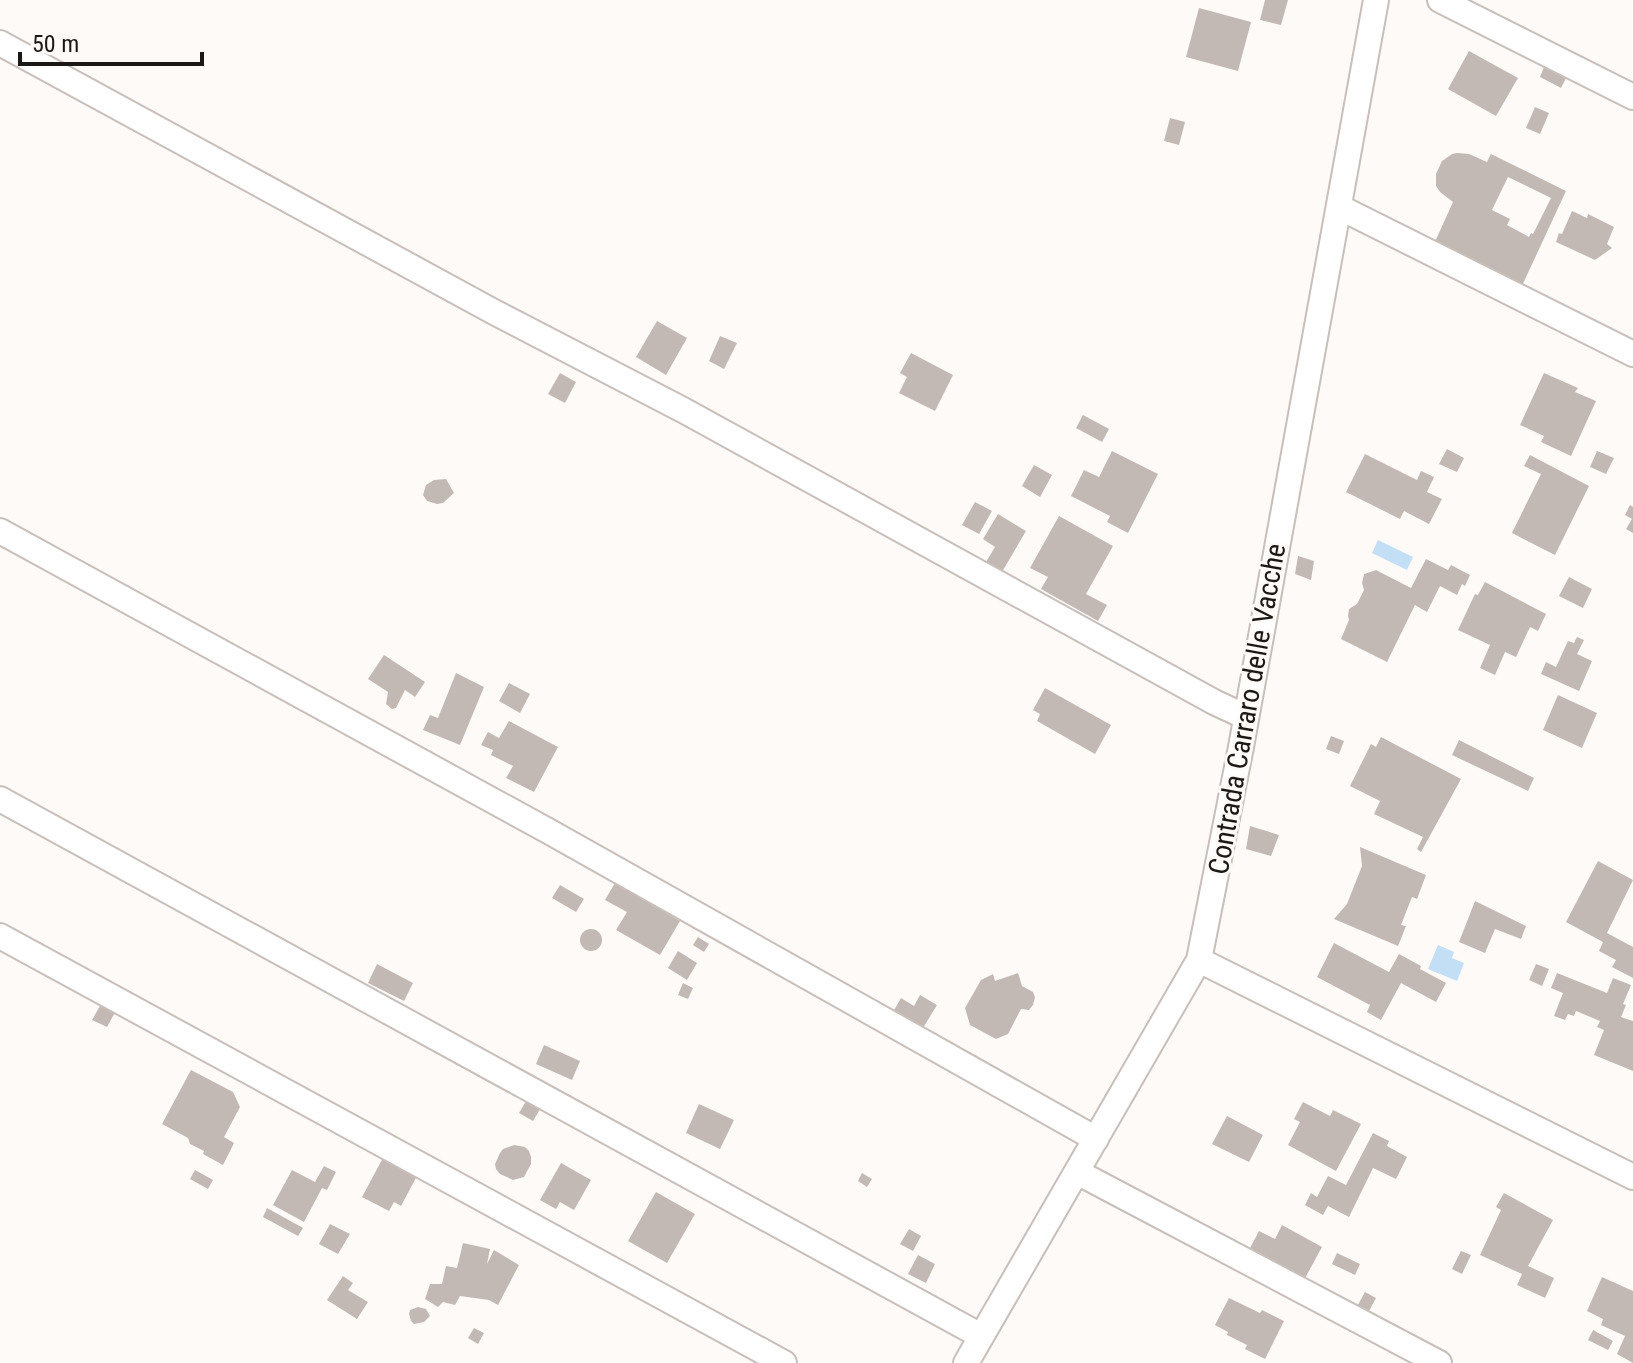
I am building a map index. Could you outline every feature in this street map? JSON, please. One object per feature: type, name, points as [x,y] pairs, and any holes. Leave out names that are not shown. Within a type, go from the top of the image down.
[{"type":"street","name":"Contrada Carraro delle Vacche","points":[[966,1363],[1199,960],[1376,0]]},
{"type":"street","points":[[1440,0],[1633,97]]},
{"type":"street","points":[[0,43],[480,305],[683,410],[1200,695],[1246,717]]},
{"type":"street","points":[[1339,207],[1633,354]]},
{"type":"street","points":[[0,531],[522,817],[1096,1139]]},
{"type":"street","points":[[0,799],[981,1336]]},
{"type":"street","points":[[0,936],[784,1363]]},
{"type":"street","points":[[1199,960],[1633,1177]]},
{"type":"street","points":[[1077,1172],[1439,1363]]},
{"type":"water","points":[[1378,540],[1413,557],[1407,570],[1372,553]]},
{"type":"water","points":[[1438,945],[1454,952],[1452,958],[1464,963],[1457,981],[1428,969]]},
{"type":"building","points":[[1265,0],[1288,0],[1281,25],[1260,20]]},
{"type":"building","points":[[1199,8],[1251,22],[1238,71],[1186,57]]},
{"type":"building","points":[[1469,51],[1518,78],[1496,116],[1448,89]]},
{"type":"building","points":[[1546,62],[1568,74],[1561,88],[1540,77]]},
{"type":"building","points":[[1535,107],[1549,113],[1540,134],[1526,128]]},
{"type":"building","points":[[1170,118],[1185,122],[1179,145],[1164,141]]},
{"type":"building","points":[[1452,154],[1469,154],[1487,162],[1491,154],[1566,191],[1521,288],[1434,244],[1453,202],[1436,186],[1436,174],[1442,161]],"holes":[[[1508,177],[1551,198],[1529,237],[1507,225],[1510,219],[1492,210]]]},
{"type":"building","points":[[1572,211],[1587,218],[1588,214],[1614,227],[1607,244],[1612,248],[1595,260],[1556,242]]},
{"type":"building","points":[[657,321],[687,338],[666,375],[636,357]]},
{"type":"building","points":[[720,336],[737,343],[724,369],[709,361]]},
{"type":"building","points":[[911,353],[953,375],[935,411],[899,393],[907,377],[900,373]]},
{"type":"building","points":[[560,373],[576,382],[565,403],[548,394]]},
{"type":"building","points":[[1544,373],[1578,388],[1575,392],[1596,401],[1571,456],[1541,442],[1544,436],[1520,425]]},
{"type":"building","points":[[1083,415],[1109,429],[1102,442],[1076,428]]},
{"type":"building","points":[[1447,449],[1464,458],[1457,472],[1439,464]]},
{"type":"building","points":[[1112,451],[1158,474],[1128,533],[1107,522],[1110,516],[1071,496],[1084,470],[1099,477]]},
{"type":"building","points":[[1597,451],[1614,458],[1606,474],[1590,467]]},
{"type":"building","points":[[1365,454],[1417,480],[1421,471],[1434,477],[1427,492],[1442,499],[1429,524],[1404,511],[1400,519],[1346,492]]},
{"type":"building","points":[[1530,455],[1589,486],[1555,555],[1512,533],[1541,474],[1524,466]]},
{"type":"building","points":[[1034,465],[1052,475],[1040,497],[1022,486]]},
{"type":"building","points":[[446,479],[454,493],[443,503],[427,501],[423,495],[426,485],[434,480]]},
{"type":"building","points":[[975,502],[992,511],[979,534],[962,525]]},
{"type":"building","points":[[1630,505],[1633,507],[1633,533],[1626,529],[1632,519],[1625,515]]},
{"type":"building","points":[[998,514],[1026,531],[999,577],[983,567],[995,547],[983,539]]},
{"type":"building","points":[[1059,516],[1113,546],[1086,594],[1107,605],[1098,621],[1041,589],[1048,577],[1030,568]]},
{"type":"building","points":[[1298,556],[1314,561],[1311,580],[1295,574]]},
{"type":"building","points":[[1426,559],[1448,570],[1451,565],[1470,575],[1457,595],[1440,586],[1427,612],[1415,605],[1387,662],[1341,639],[1349,620],[1349,609],[1357,604],[1364,590],[1364,574],[1376,570],[1411,588]]},
{"type":"building","points":[[1569,577],[1592,589],[1583,608],[1559,596]]},
{"type":"building","points":[[1485,582],[1546,614],[1538,631],[1530,627],[1516,657],[1505,652],[1495,675],[1480,668],[1490,645],[1458,630],[1475,594],[1478,595]]},
{"type":"building","points":[[1577,637],[1584,640],[1577,654],[1592,661],[1579,691],[1541,674],[1546,662],[1556,667],[1568,641],[1574,643]]},
{"type":"building","points":[[384,655],[425,682],[415,697],[405,690],[396,708],[392,709],[386,704],[388,692],[368,679]]},
{"type":"building","points":[[456,673],[484,687],[460,745],[423,730],[430,715],[438,718]]},
{"type":"building","points":[[509,683],[530,694],[520,713],[499,701]]},
{"type":"building","points":[[1045,688],[1111,725],[1095,754],[1037,721],[1040,714],[1033,710]]},
{"type":"building","points":[[1558,695],[1597,713],[1582,748],[1543,730]]},
{"type":"building","points":[[509,721],[558,747],[534,792],[506,778],[513,766],[491,755],[493,750],[481,745],[488,732],[499,738]]},
{"type":"building","points":[[1331,736],[1344,741],[1339,754],[1326,749]]},
{"type":"building","points":[[1381,737],[1461,779],[1421,852],[1417,849],[1423,837],[1374,814],[1380,801],[1350,786],[1371,744],[1376,747]]},
{"type":"building","points":[[1459,740],[1534,778],[1528,791],[1452,755]]},
{"type":"building","points":[[1250,826],[1279,835],[1271,856],[1246,849]]},
{"type":"building","points":[[1360,847],[1426,875],[1417,899],[1412,897],[1401,925],[1406,926],[1398,946],[1334,919],[1347,904],[1362,866]]},
{"type":"building","points":[[1598,861],[1633,880],[1607,933],[1633,947],[1633,978],[1612,967],[1616,960],[1599,951],[1603,942],[1566,922]]},
{"type":"building","points":[[615,883],[680,921],[660,955],[616,930],[627,912],[605,900]]},
{"type":"building","points":[[560,885],[584,899],[576,912],[552,898]]},
{"type":"building","points":[[1475,901],[1526,926],[1521,939],[1495,929],[1485,953],[1459,942]]},
{"type":"building","points":[[591,929],[599,932],[602,940],[599,948],[591,951],[583,948],[580,940],[583,932]]},
{"type":"building","points":[[698,937],[709,944],[704,952],[693,945]]},
{"type":"building","points":[[1334,943],[1389,972],[1399,954],[1446,983],[1436,1002],[1401,983],[1381,1020],[1367,1012],[1370,1005],[1317,977]]},
{"type":"building","points":[[678,951],[697,963],[687,980],[668,968]]},
{"type":"building","points":[[377,964],[413,983],[404,1001],[368,983]]},
{"type":"building","points":[[1536,964],[1549,969],[1542,986],[1529,980]]},
{"type":"building","points":[[1018,973],[1022,986],[1033,992],[1035,997],[1029,1010],[1021,1009],[1008,1034],[996,1039],[970,1025],[965,1008],[981,980],[993,974],[995,981]]},
{"type":"building","points":[[1557,973],[1607,993],[1613,978],[1631,985],[1621,1017],[1633,1021],[1633,1071],[1594,1055],[1604,1030],[1597,1027],[1600,1021],[1576,1011],[1574,1016],[1568,1014],[1565,1020],[1554,1016],[1563,993],[1551,988]]},
{"type":"building","points":[[683,983],[693,988],[688,999],[678,995]]},
{"type":"building","points":[[920,995],[937,1005],[923,1028],[893,1012],[901,998],[914,1006]]},
{"type":"building","points":[[105,997],[119,1005],[107,1027],[92,1020]]},
{"type":"building","points":[[544,1045],[580,1061],[572,1080],[536,1064]]},
{"type":"building","points":[[191,1070],[233,1092],[240,1107],[224,1137],[234,1143],[223,1165],[190,1144],[188,1138],[162,1124]]},
{"type":"building","points":[[528,1098],[542,1106],[533,1121],[519,1113]]},
{"type":"building","points":[[1303,1102],[1330,1116],[1333,1110],[1361,1124],[1336,1171],[1288,1145],[1300,1122],[1294,1119]]},
{"type":"building","points":[[699,1104],[734,1120],[720,1149],[686,1133]]},
{"type":"building","points":[[1227,1116],[1263,1135],[1249,1162],[1212,1144]]},
{"type":"building","points":[[1373,1133],[1389,1141],[1387,1146],[1407,1157],[1396,1179],[1373,1168],[1349,1217],[1328,1206],[1323,1215],[1305,1205],[1311,1193],[1317,1197],[1328,1176],[1346,1185]]},
{"type":"building","points":[[514,1145],[529,1151],[531,1164],[524,1177],[513,1180],[500,1174],[495,1164],[503,1149]]},
{"type":"building","points":[[384,1156],[418,1174],[401,1206],[394,1202],[389,1211],[362,1197]]},
{"type":"building","points":[[561,1163],[591,1180],[574,1210],[560,1202],[556,1209],[540,1200]]},
{"type":"building","points":[[324,1166],[336,1172],[327,1190],[322,1188],[304,1222],[273,1205],[292,1170],[315,1182]]},
{"type":"building","points":[[195,1170],[213,1180],[208,1189],[190,1179]]},
{"type":"building","points":[[862,1173],[872,1179],[867,1187],[858,1181]]},
{"type":"building","points":[[656,1192],[695,1214],[667,1263],[628,1241]]},
{"type":"building","points":[[1504,1193],[1553,1220],[1528,1266],[1554,1278],[1545,1298],[1517,1285],[1522,1274],[1480,1255],[1501,1210],[1496,1207]]},
{"type":"building","points":[[267,1208],[303,1228],[298,1236],[263,1217]]},
{"type":"building","points":[[330,1224],[350,1234],[338,1254],[319,1244]]},
{"type":"building","points":[[1282,1225],[1322,1247],[1304,1280],[1249,1250],[1259,1231],[1275,1239]]},
{"type":"building","points":[[909,1229],[921,1236],[913,1251],[900,1244]]},
{"type":"building","points":[[463,1243],[490,1249],[487,1264],[494,1250],[519,1265],[498,1305],[489,1300],[460,1296],[455,1305],[443,1302],[438,1307],[425,1299],[430,1284],[442,1284],[446,1266],[457,1268]]},
{"type":"building","points":[[1461,1251],[1471,1255],[1462,1274],[1452,1269]]},
{"type":"building","points":[[1337,1253],[1360,1264],[1355,1275],[1332,1264]]},
{"type":"building","points":[[918,1255],[935,1264],[926,1283],[908,1274]]},
{"type":"building","points":[[343,1276],[353,1283],[348,1290],[368,1302],[357,1319],[327,1300]]},
{"type":"building","points":[[1602,1277],[1633,1291],[1633,1363],[1617,1354],[1625,1336],[1601,1325],[1603,1319],[1587,1311]]},
{"type":"building","points":[[1365,1292],[1376,1298],[1364,1320],[1353,1314]]},
{"type":"building","points":[[1229,1298],[1284,1321],[1265,1359],[1245,1349],[1247,1345],[1215,1325]]},
{"type":"building","points":[[418,1307],[426,1309],[430,1316],[424,1322],[414,1324],[409,1314],[410,1310]]},
{"type":"building","points":[[474,1328],[484,1333],[478,1344],[468,1338]]},
{"type":"building","points":[[1593,1330],[1613,1341],[1608,1350],[1588,1340]]}]
